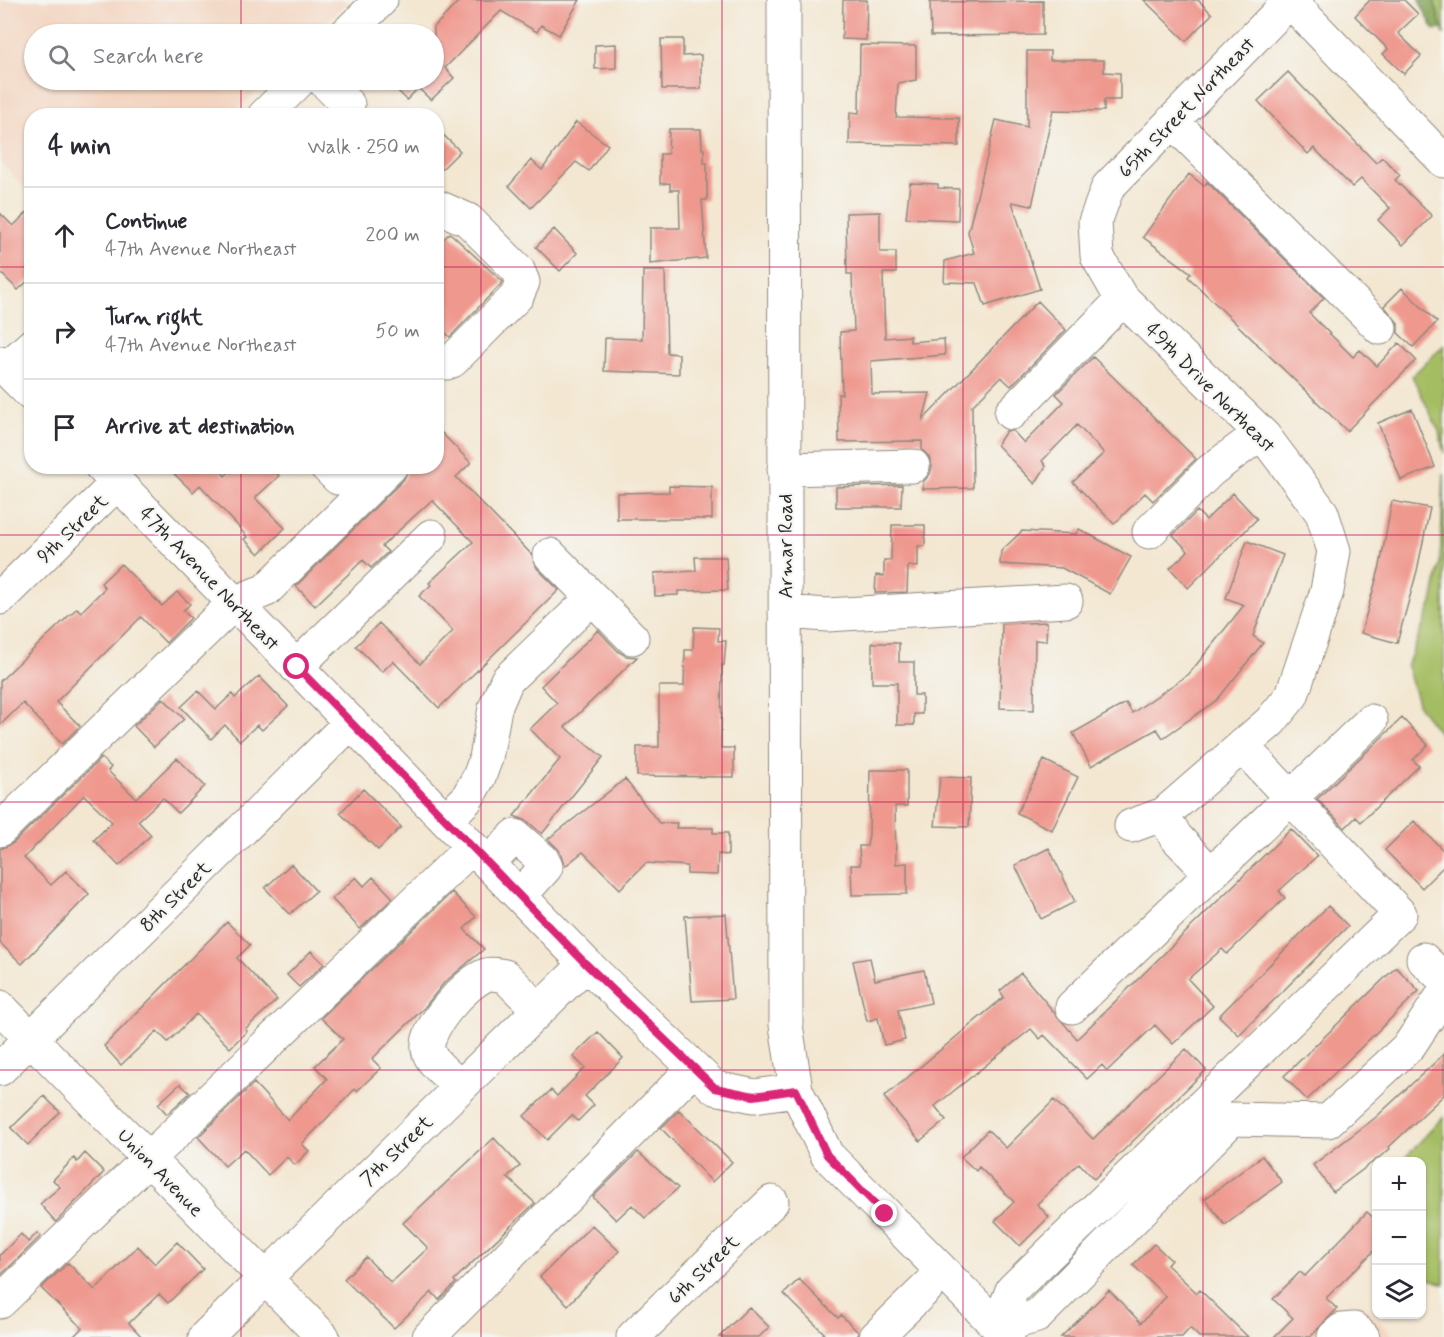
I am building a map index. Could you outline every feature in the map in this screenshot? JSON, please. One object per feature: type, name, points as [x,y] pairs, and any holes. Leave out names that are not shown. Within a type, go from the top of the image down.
[{"type":"street","points":[[356,24],[381,0]]},
{"type":"street","name":"Armar Road","points":[[783,0],[786,1025],[796,1090]]},
{"type":"street","points":[[1289,1],[1444,161]]},
{"type":"street","name":"65th Street Northeast","points":[[1095,222],[1108,186],[1289,1]]},
{"type":"street","points":[[275,108],[291,90]]},
{"type":"street","points":[[330,90],[344,108]]},
{"type":"street","points":[[1172,122],[1380,328]]},
{"type":"street","points":[[444,210],[468,220],[519,270],[524,282],[518,296],[452,361],[444,362]]},
{"type":"street","name":"49th Drive Northeast","points":[[1095,222],[1097,256],[1124,299],[1261,433],[1322,513],[1334,550],[1327,591],[1292,695],[1270,722],[1164,814],[1131,826]]},
{"type":"street","points":[[1011,413],[1124,299]]},
{"type":"street","points":[[24,351],[3,366],[24,387]]},
{"type":"street","points":[[1149,532],[1210,471],[1261,433]]},
{"type":"street","points":[[784,469],[913,466]]},
{"type":"street","points":[[0,830],[234,603],[266,590],[383,474]]},
{"type":"street","name":"47th Avenue Northeast","points":[[109,475],[586,964],[715,1088],[754,1096],[796,1090]]},
{"type":"street","name":"9th Street","points":[[0,598],[109,475]]},
{"type":"street","points":[[297,667],[431,536]]},
{"type":"street","points":[[549,555],[632,638]]},
{"type":"street","points":[[446,819],[466,800],[479,777],[486,758],[495,708],[507,680],[592,598]]},
{"type":"street","points":[[785,612],[827,615],[1066,601]]},
{"type":"street","points":[[1072,1007],[1371,721]]},
{"type":"street","name":"8th Street","points":[[0,1070],[351,722]]},
{"type":"street","points":[[1003,1332],[1012,1290],[1401,914],[1242,746]]},
{"type":"street","points":[[1164,814],[1175,836],[1211,874]]},
{"type":"street","points":[[0,1302],[480,855]]},
{"type":"street","name":"7th Street","points":[[205,1337],[586,964]]},
{"type":"street","points":[[460,1087],[429,1053],[427,1042],[433,1024],[474,983],[487,975],[505,976],[539,1010]]},
{"type":"street","points":[[1003,1332],[1037,1316],[1232,1119],[1328,1121],[1410,1046],[1444,993]]},
{"type":"street","name":"Union Avenue","points":[[0,1007],[323,1337]]},
{"type":"street","points":[[429,1337],[694,1068]]},
{"type":"street","points":[[796,1090],[827,1155],[1003,1332]]},
{"type":"street","name":"6th Street","points":[[633,1337],[772,1202]]},
{"type":"street","points":[[876,1337],[943,1272]]},
{"type":"street","points":[[1334,1337],[1342,1330],[1354,1329],[1363,1337]]},
{"type":"shaded area","points":[[0,0],[349,0],[324,24],[24,24],[24,90],[258,90],[239,108],[24,108],[24,187],[0,162]]},
{"type":"shaded area","points":[[1361,1304],[1372,1315],[1372,1319],[1376,1319],[1395,1337],[1327,1337]]},
{"type":"green space","points":[[1419,0],[1434,0],[1442,29],[1434,30]]},
{"type":"green space","points":[[1434,0],[1444,0],[1444,35]]},
{"type":"green space","points":[[1444,345],[1444,453],[1439,431],[1412,376]]},
{"type":"green space","points":[[1444,473],[1444,739],[1419,707],[1407,666],[1432,603],[1440,564]]},
{"type":"green space","points":[[1444,1116],[1444,1284],[1426,1277],[1426,1157],[1406,1157]]},
{"type":"building","points":[[460,0],[580,0],[559,35],[541,25],[537,32],[501,11],[445,68],[454,78],[444,88],[444,24],[437,24]]},
{"type":"building","points":[[843,0],[867,0],[866,40],[842,39]]},
{"type":"building","points":[[1144,0],[1198,0],[1212,14],[1186,41]]},
{"type":"building","points":[[1370,0],[1404,0],[1418,14],[1398,33],[1421,56],[1404,74],[1383,54],[1388,49],[1355,16]]},
{"type":"building","points":[[1043,1],[1043,35],[931,36],[930,2]]},
{"type":"building","points":[[661,39],[683,39],[683,56],[701,55],[701,89],[662,89]]},
{"type":"building","points":[[616,44],[616,68],[595,69],[595,45]]},
{"type":"building","points":[[860,45],[916,46],[916,80],[898,83],[896,117],[959,118],[959,146],[849,144],[850,112],[859,113]]},
{"type":"building","points":[[1027,51],[1050,51],[1050,60],[1104,60],[1104,72],[1120,73],[1120,100],[1104,100],[1104,111],[1053,110],[1032,206],[1012,202],[1040,289],[985,306],[977,283],[944,282],[945,261],[974,253],[968,232],[996,120],[1027,127]]},
{"type":"building","points":[[1288,72],[1376,163],[1382,157],[1400,175],[1395,180],[1432,216],[1403,245],[1378,220],[1390,208],[1361,179],[1352,187],[1314,148],[1308,154],[1258,101]]},
{"type":"building","points":[[397,90],[416,90],[407,100]]},
{"type":"building","points":[[420,90],[441,90],[431,100]]},
{"type":"building","points":[[576,122],[608,145],[589,171],[576,162],[531,208],[509,186],[531,160],[542,170]]},
{"type":"building","points":[[669,129],[701,129],[704,163],[707,163],[707,200],[702,200],[706,258],[650,264],[650,228],[680,228],[679,190],[670,190],[670,183],[660,184],[660,154],[668,154]]},
{"type":"building","points":[[444,136],[460,151],[444,167]]},
{"type":"building","points":[[1189,174],[1204,186],[1207,182],[1324,298],[1309,313],[1353,357],[1360,350],[1377,366],[1399,343],[1416,360],[1347,431],[1188,277],[1191,273],[1143,237]]},
{"type":"building","points":[[910,183],[938,184],[938,188],[959,189],[958,220],[906,218]]},
{"type":"building","points":[[880,212],[880,252],[896,252],[896,273],[883,273],[885,338],[910,336],[910,342],[944,339],[945,355],[871,361],[872,394],[930,393],[923,420],[1038,301],[1066,330],[1011,386],[1001,377],[972,406],[973,488],[923,489],[923,482],[930,474],[932,466],[929,457],[922,450],[922,441],[839,442],[838,394],[842,394],[840,332],[854,331],[852,274],[847,274],[846,213]]},
{"type":"building","points":[[0,213],[13,226],[24,216],[24,284],[18,290],[0,272]]},
{"type":"building","points":[[554,229],[577,253],[560,271],[536,247]]},
{"type":"building","points":[[450,233],[503,282],[450,337],[444,331],[444,239]]},
{"type":"building","points":[[643,271],[665,271],[667,353],[679,354],[679,374],[604,371],[605,338],[642,339]]},
{"type":"building","points":[[1402,288],[1437,322],[1413,347],[1398,333],[1398,323],[1384,306]]},
{"type":"building","points":[[1093,357],[1196,459],[1153,501],[1145,493],[1114,524],[1073,482],[1104,453],[1077,425],[1042,461],[1046,466],[1035,484],[997,445],[1006,431],[1013,431],[1024,443],[1064,402],[1056,394]]},
{"type":"building","points":[[1412,409],[1435,467],[1401,480],[1378,423]]},
{"type":"building","points":[[444,435],[471,463],[456,477],[532,555],[537,568],[559,590],[439,708],[393,661],[382,672],[356,646],[379,623],[420,664],[453,631],[419,596],[431,585],[429,583],[473,542],[432,500],[382,546],[388,552],[371,568],[363,560],[315,606],[296,586],[404,479],[406,474],[444,474]]},
{"type":"building","points":[[174,474],[224,474],[225,476],[227,474],[277,474],[279,476],[255,498],[285,528],[259,554],[244,539],[247,537],[237,525],[200,485],[193,492]]},
{"type":"building","points":[[902,485],[901,507],[836,507],[836,487]]},
{"type":"building","points":[[669,486],[712,487],[712,519],[617,519],[617,493],[669,492]]},
{"type":"building","points":[[1233,493],[1257,519],[1188,588],[1170,568],[1188,551],[1173,535],[1197,511],[1206,520]]},
{"type":"building","points":[[1392,501],[1430,508],[1417,571],[1397,643],[1361,633],[1380,566]]},
{"type":"building","points":[[892,525],[925,525],[925,546],[918,546],[918,567],[908,566],[907,592],[875,593],[876,575],[884,576],[884,560],[891,560]]},
{"type":"building","points":[[1079,529],[1131,557],[1110,594],[1062,568],[1000,564],[1001,551],[1022,531],[1076,534]]},
{"type":"building","points":[[1247,541],[1283,555],[1253,636],[1263,643],[1217,700],[1163,738],[1157,729],[1091,766],[1073,733],[1126,703],[1132,713],[1189,674],[1244,605],[1226,598]]},
{"type":"building","points":[[695,557],[726,557],[728,590],[678,591],[678,595],[655,596],[654,573],[696,571]]},
{"type":"building","points":[[121,564],[162,606],[177,592],[190,604],[183,611],[191,618],[166,643],[141,617],[56,702],[80,726],[62,744],[23,703],[0,725],[0,681],[77,608],[81,612],[105,588],[101,583]]},
{"type":"building","points":[[1047,622],[1046,641],[1035,640],[1034,710],[1000,708],[1002,624]]},
{"type":"building","points":[[694,627],[719,628],[718,641],[726,641],[724,665],[722,665],[721,748],[734,748],[734,777],[637,776],[637,747],[659,747],[659,686],[684,686],[685,650],[693,650]]},
{"type":"building","points":[[598,630],[619,652],[626,656],[637,657],[565,727],[603,757],[542,834],[527,821],[514,816],[560,759],[530,729],[557,703],[541,686]]},
{"type":"building","points":[[872,643],[899,643],[899,662],[914,662],[914,695],[922,695],[922,714],[914,714],[914,725],[897,725],[897,683],[872,683]]},
{"type":"building","points":[[259,676],[288,706],[262,730],[257,725],[240,741],[225,725],[211,739],[181,707],[198,691],[216,709],[232,694],[235,698]]},
{"type":"building","points":[[163,698],[184,719],[154,747],[134,726]]},
{"type":"building","points":[[1402,718],[1428,745],[1413,760],[1419,766],[1361,822],[1356,817],[1345,828],[1317,799]]},
{"type":"building","points":[[101,758],[111,767],[108,771],[136,798],[177,758],[205,786],[178,813],[163,798],[138,821],[151,835],[119,866],[94,840],[112,822],[84,795],[24,858],[51,885],[66,871],[89,894],[22,964],[0,943],[0,849],[13,843]]},
{"type":"building","points":[[1044,760],[1078,777],[1052,830],[1017,813]]},
{"type":"building","points":[[870,770],[907,770],[907,806],[895,806],[896,864],[907,863],[907,894],[852,895],[851,865],[860,865],[859,846],[867,846],[869,835]]},
{"type":"building","points":[[940,777],[971,778],[969,827],[935,826]]},
{"type":"building","points":[[625,779],[659,823],[677,823],[676,828],[713,828],[713,833],[728,833],[728,855],[718,854],[717,875],[687,874],[687,866],[646,863],[620,889],[583,852],[565,866],[559,850],[548,839]]},
{"type":"building","points":[[363,789],[401,827],[378,850],[340,813]]},
{"type":"building","points":[[1414,821],[1444,851],[1444,866],[1422,888],[1385,850]]},
{"type":"building","points":[[1291,829],[1317,856],[1279,891],[1285,898],[1227,954],[1222,949],[1188,979],[1213,1006],[1173,1044],[1155,1025],[1107,1071],[1102,1065],[1087,1079],[1044,1035],[1040,1039],[1031,1029],[935,1106],[946,1120],[920,1141],[884,1097],[1004,997],[1000,991],[1021,973],[1077,1039]]},
{"type":"building","points":[[1049,848],[1075,902],[1041,919],[1015,865]]},
{"type":"building","points":[[291,864],[316,891],[290,914],[265,888]]},
{"type":"building","points":[[356,877],[364,886],[373,877],[393,898],[360,929],[332,899]]},
{"type":"building","points":[[452,892],[476,917],[464,929],[484,949],[444,983],[424,1008],[372,1059],[381,1068],[357,1091],[355,1089],[302,1144],[309,1151],[295,1165],[287,1157],[268,1175],[244,1149],[225,1166],[198,1137],[254,1083],[288,1120],[327,1079],[315,1066],[343,1039],[321,1018]]},
{"type":"building","points":[[1328,906],[1348,926],[1239,1035],[1219,1016]]},
{"type":"building","points":[[726,914],[733,999],[692,1001],[685,916]]},
{"type":"building","points":[[227,922],[250,945],[237,958],[277,1000],[245,1029],[247,1031],[230,1048],[196,1014],[168,1042],[157,1031],[121,1065],[104,1046]]},
{"type":"building","points":[[311,951],[324,964],[299,987],[287,975]]},
{"type":"building","points":[[870,958],[875,980],[924,970],[931,1003],[898,1010],[905,1040],[884,1045],[878,1018],[867,1021],[853,961]]},
{"type":"building","points":[[1396,967],[1419,991],[1307,1100],[1284,1076]]},
{"type":"building","points":[[598,1032],[623,1058],[585,1096],[594,1105],[578,1121],[572,1115],[547,1140],[524,1116],[551,1090],[557,1096],[585,1068],[573,1056]]},
{"type":"building","points":[[1186,1049],[1206,1070],[1094,1179],[1079,1163],[1037,1204],[1049,1217],[1020,1246],[995,1221],[1014,1202],[979,1167],[976,1171],[961,1157],[988,1130],[1006,1148],[1054,1100],[1093,1139]]},
{"type":"building","points":[[1444,1054],[1444,1095],[1389,1147],[1390,1149],[1379,1157],[1372,1157],[1372,1163],[1333,1192],[1313,1165],[1375,1118]]},
{"type":"building","points":[[180,1084],[190,1093],[167,1114],[158,1104]]},
{"type":"building","points":[[44,1096],[60,1112],[28,1145],[11,1128]]},
{"type":"building","points":[[679,1110],[732,1162],[712,1182],[661,1128]]},
{"type":"building","points":[[494,1138],[520,1166],[507,1177],[535,1203],[454,1280],[456,1283],[439,1300],[432,1292],[394,1328],[344,1279],[366,1257],[391,1283],[428,1248],[403,1223]]},
{"type":"building","points":[[638,1152],[678,1188],[645,1218],[632,1205],[616,1220],[593,1197]]},
{"type":"building","points":[[85,1153],[104,1172],[56,1222],[40,1204],[60,1187],[53,1180],[74,1158],[77,1162]]},
{"type":"building","points":[[1262,1156],[1282,1182],[1225,1225],[1205,1199]]},
{"type":"building","points":[[1367,1212],[1372,1216],[1372,1253],[1326,1298],[1337,1309],[1310,1337],[1274,1337],[1293,1318],[1273,1299],[1300,1272],[1305,1276]]},
{"type":"building","points":[[592,1225],[619,1251],[568,1305],[540,1277]]},
{"type":"building","points":[[37,1233],[41,1236],[0,1276],[0,1255],[21,1234],[28,1242]]},
{"type":"building","points":[[177,1242],[203,1269],[168,1303],[159,1294],[129,1323],[142,1337],[73,1337],[82,1328],[41,1288],[68,1263],[95,1290],[138,1246],[155,1264]]},
{"type":"building","points":[[1154,1244],[1171,1260],[1167,1265],[1197,1293],[1200,1290],[1248,1337],[1199,1337],[1190,1328],[1182,1337],[1061,1337],[1109,1290],[1141,1323],[1166,1297],[1133,1265]]},
{"type":"building","points":[[799,1279],[838,1318],[841,1315],[858,1332],[858,1337],[820,1337],[824,1333],[784,1294]]},
{"type":"building","points":[[749,1307],[769,1327],[759,1337],[719,1337]]},
{"type":"route","points":[[297,667],[586,964],[715,1088],[754,1096],[796,1090],[827,1155],[885,1214]]}]
